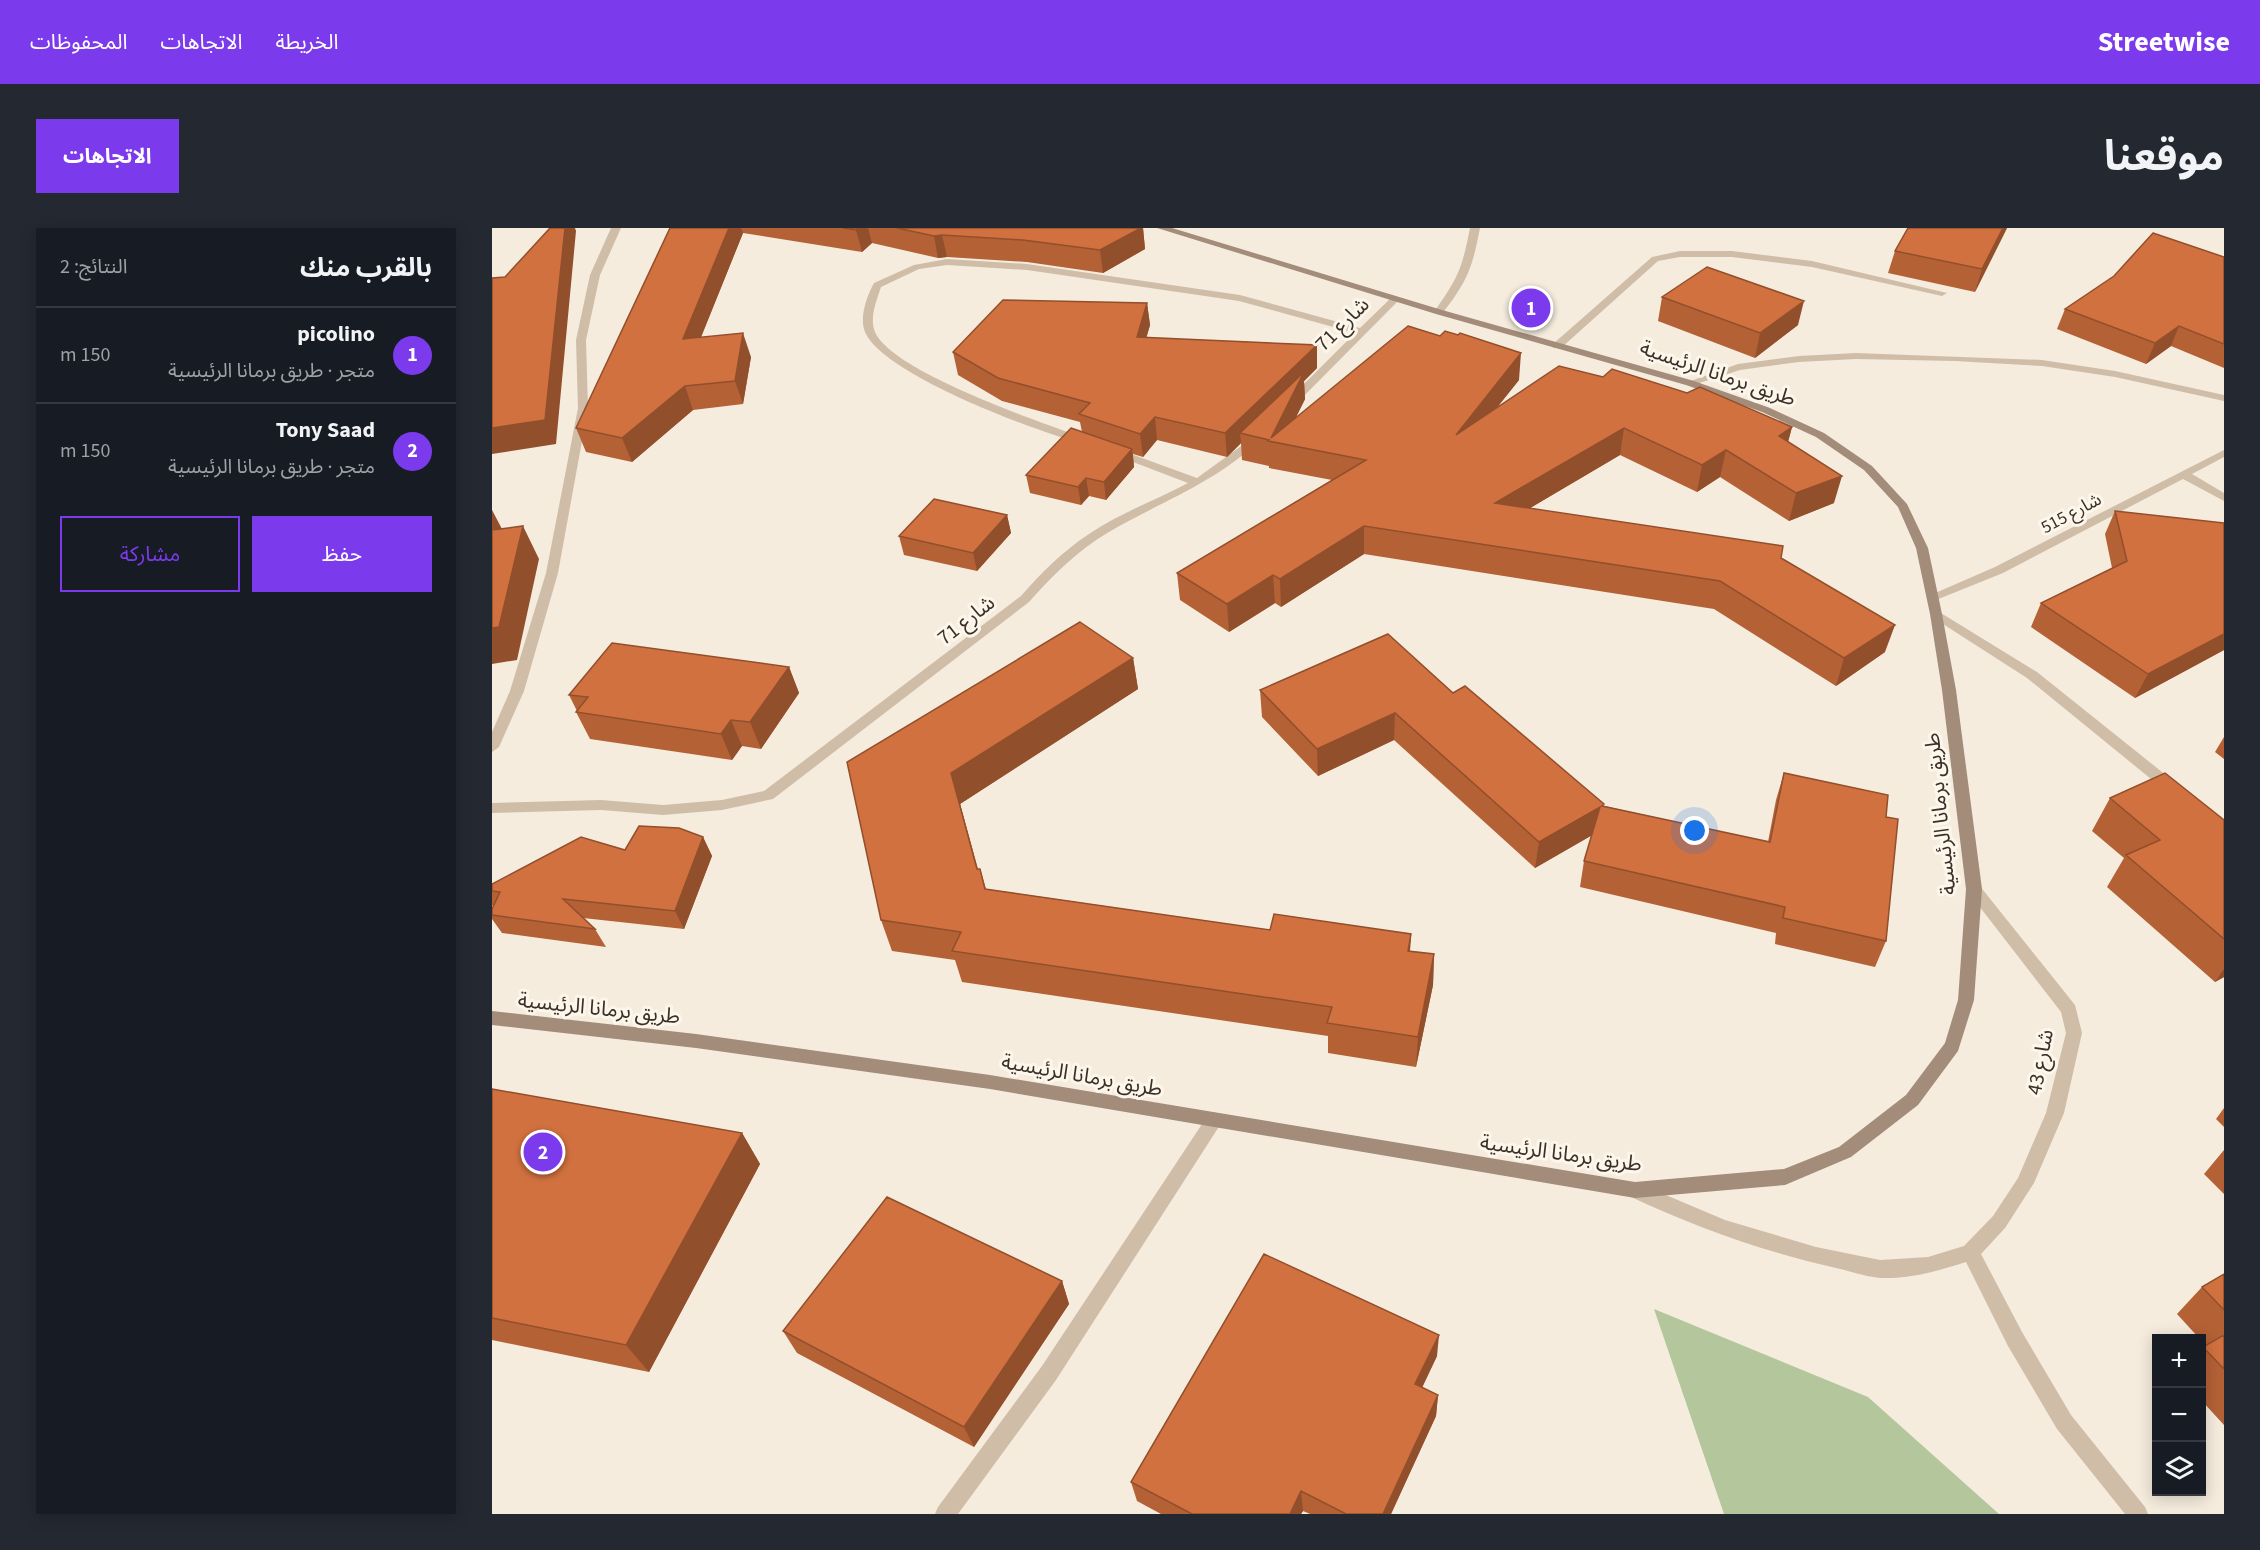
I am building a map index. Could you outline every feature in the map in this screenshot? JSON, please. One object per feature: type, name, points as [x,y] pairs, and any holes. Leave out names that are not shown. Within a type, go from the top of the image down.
[{"type":"main road","name":"طريق برمانا الرئيسية","points":[[492,1018],[696,1041],[978,1081],[1635,1190],[1785,1177],[1845,1152],[1912,1100],[1952,1046],[1966,1000],[1974,889],[1949,690],[1936,615],[1922,548],[1903,506],[1868,468],[1820,435],[1766,410],[1690,383],[1439,312],[1162,228]]},
{"type":"street","points":[[492,747],[517,691],[552,573],[582,408],[581,340],[595,275],[616,228]]},
{"type":"street","points":[[1439,312],[1457,288],[1467,268],[1475,228]]},
{"type":"street","points":[[1557,346],[1655,259],[1680,254],[1732,254],[1812,264],[1942,293]]},
{"type":"street","points":[[1197,482],[997,410],[937,383],[895,357],[872,337],[868,311],[877,285],[917,267],[947,262],[1027,267],[1240,298],[1362,333]]},
{"type":"street","name":"شارع 71","points":[[1285,409],[1395,299]]},
{"type":"street","points":[[1690,383],[1738,368],[1799,359],[1856,356],[1955,358],[2042,363],[2115,374],[2224,398]]},
{"type":"street","name":"شارع 71","points":[[492,808],[601,805],[663,810],[722,805],[768,795],[1025,599],[1055,566],[1079,547],[1103,530],[1219,472],[1268,426]]},
{"type":"street","name":"شارع 515","points":[[1932,597],[1999,570],[2224,453]]},
{"type":"street","points":[[2183,474],[2224,498]]},
{"type":"street","points":[[1936,615],[2032,675],[2180,794]]},
{"type":"street","name":"شارع 43","points":[[1635,1190],[1687,1214],[1725,1228],[1816,1255],[1880,1269],[1928,1266],[1970,1252],[2000,1222],[2025,1183],[2055,1113],[2074,1034],[2069,1010],[1974,889]]},
{"type":"street","points":[[945,1514],[1049,1373],[1214,1120]]},
{"type":"street","points":[[1970,1252],[2015,1339],[2064,1422],[2138,1514]]},
{"type":"green space","points":[[1654,1309],[1868,1397],[1999,1514],[1724,1514]]},
{"type":"building","points":[[550,228],[565,228],[545,420],[492,428],[492,278],[505,277]]},
{"type":"building","points":[[670,228],[729,228],[683,339],[743,333],[735,381],[685,386],[622,438],[576,428]]},
{"type":"building","points":[[897,228],[1141,228],[1100,250],[1023,240],[934,236]]},
{"type":"building","points":[[1908,228],[2003,228],[1982,269],[1895,251]]},
{"type":"building","points":[[2153,233],[2224,257],[2224,344],[2179,326],[2155,343],[2065,309],[2114,276]]},
{"type":"building","points":[[1707,267],[1804,301],[1760,333],[1662,297]]},
{"type":"building","points":[[1003,300],[1147,303],[1137,337],[1317,345],[1225,433],[1155,417],[1140,434],[1079,414],[1090,403],[998,378],[953,352]]},
{"type":"building","points":[[1408,326],[1440,336],[1445,331],[1458,335],[1460,333],[1521,353],[1456,435],[1559,366],[1603,377],[1612,369],[1687,393],[1700,387],[1792,427],[1779,436],[1842,476],[1796,493],[1726,450],[1702,465],[1624,428],[1495,503],[1783,546],[1781,558],[1895,625],[1844,658],[1720,581],[1364,526],[1280,579],[1273,575],[1227,604],[1177,573],[1366,460],[1268,441],[1240,433],[1304,372],[1271,438]]},
{"type":"building","points":[[1071,428],[1132,449],[1104,482],[1086,478],[1078,487],[1026,475]]},
{"type":"building","points":[[934,499],[1007,515],[973,553],[899,536]]},
{"type":"building","points":[[2115,511],[2224,523],[2224,634],[2148,674],[2041,603],[2127,561]]},
{"type":"building","points":[[523,526],[499,627],[492,628],[492,530]]},
{"type":"building","points":[[1080,622],[1133,658],[951,773],[977,869],[980,869],[985,889],[1270,930],[1274,914],[1411,934],[1408,951],[1434,954],[1418,1037],[1327,1023],[1332,1007],[952,951],[961,932],[881,920],[847,762]]},
{"type":"building","points":[[1388,634],[1453,693],[1465,686],[1604,804],[1602,806],[1770,842],[1784,773],[1888,795],[1886,817],[1898,819],[1886,941],[1783,918],[1785,907],[1584,861],[1600,807],[1539,842],[1395,713],[1317,749],[1260,690]]},
{"type":"building","points":[[612,643],[789,667],[750,722],[731,720],[721,734],[576,712],[588,697],[569,695]]},
{"type":"building","points":[[2165,773],[2224,820],[2224,939],[2126,855],[2160,840],[2110,798]]},
{"type":"building","points":[[639,826],[679,828],[703,837],[675,911],[563,899],[595,929],[492,915],[492,909],[500,892],[492,891],[492,884],[581,837],[625,850]]},
{"type":"building","points":[[492,1089],[742,1133],[626,1345],[492,1318]]},
{"type":"building","points":[[887,1197],[1062,1281],[964,1427],[783,1331]]},
{"type":"building","points":[[1264,1254],[1439,1335],[1415,1384],[1438,1395],[1383,1514],[1346,1514],[1301,1491],[1290,1514],[1192,1514],[1131,1482]]},
{"type":"building","points":[[2224,1274],[2224,1310],[2202,1287]]},
{"type":"building","points":[[2224,1335],[2224,1369],[2206,1350],[2206,1345]]},
{"type":"place","name":"picolino","points":[[1531,308]]},
{"type":"place","name":"Tony Saad","points":[[543,1152]]}]
